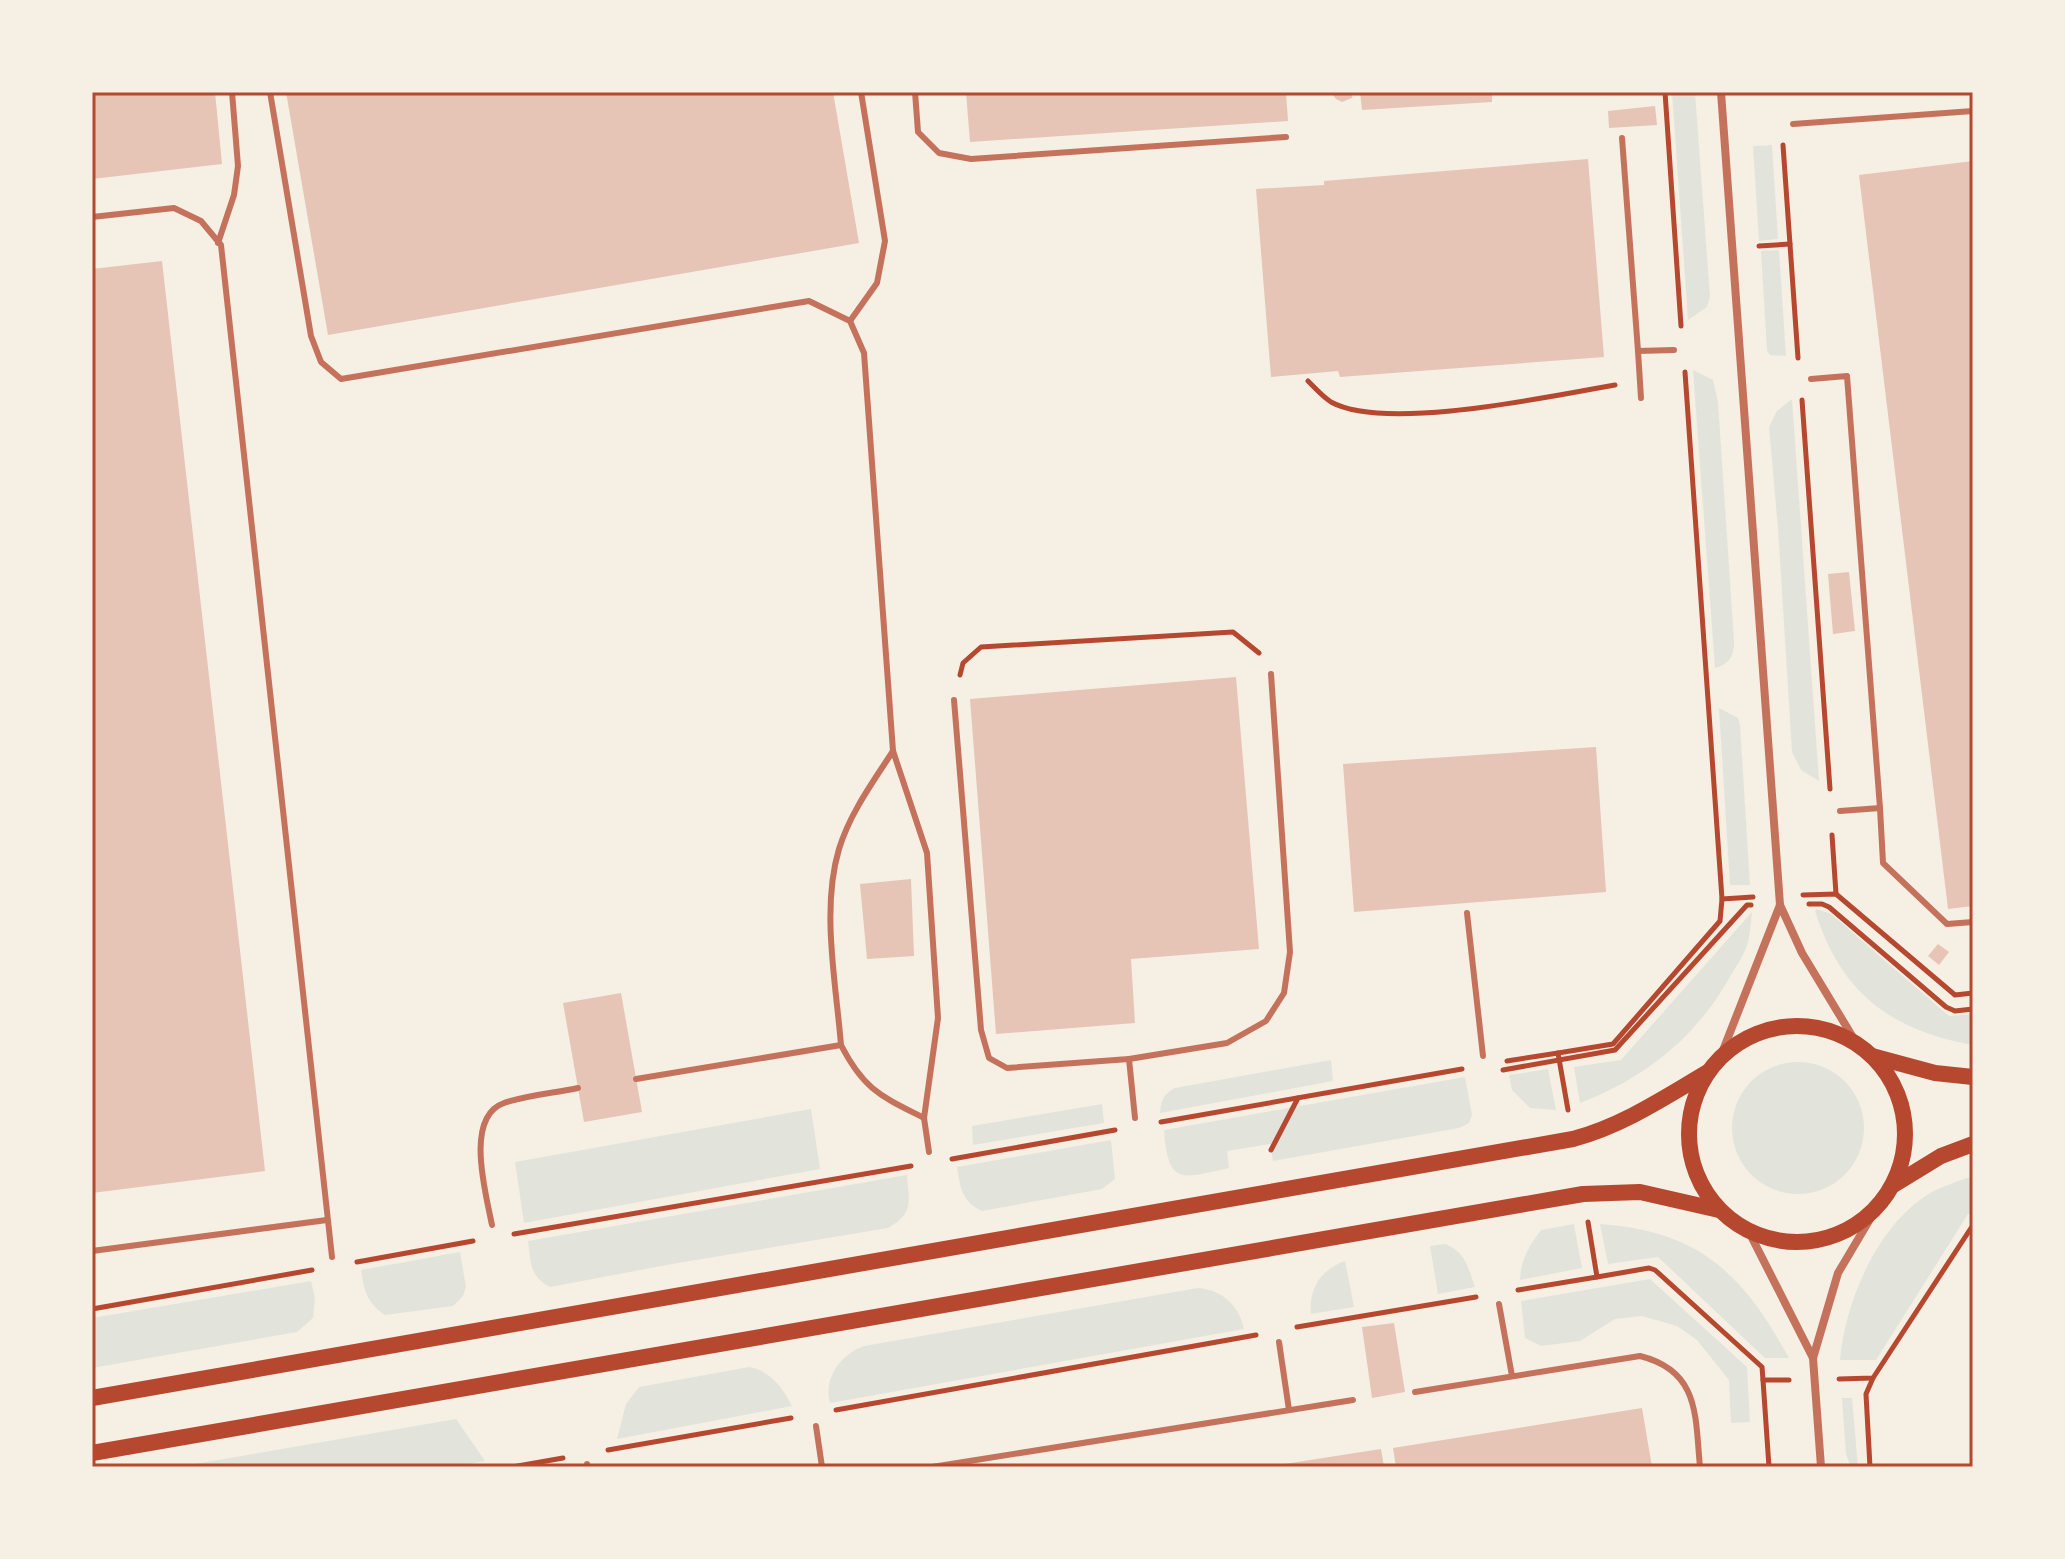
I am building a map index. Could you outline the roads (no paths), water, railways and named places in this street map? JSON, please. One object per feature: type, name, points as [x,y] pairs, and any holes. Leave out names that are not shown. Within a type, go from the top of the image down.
[{"type":"main road","points":[[1785,1027],[1808,1027],[1831,1032],[1857,1044],[1871,1056],[1895,1089],[1905,1128],[1899,1169],[1879,1204],[1857,1225],[1807,1242],[1783,1242],[1749,1232],[1719,1210],[1698,1179],[1689,1144],[1692,1107],[1708,1072],[1720,1058],[1741,1041],[1785,1027]]},
{"type":"main road","points":[[1871,1056],[1935,1073],[1973,1077]]},
{"type":"main road","points":[[92,1398],[1573,1139],[1602,1131],[1627,1119],[1708,1072]]},
{"type":"main road","points":[[1891,1187],[1941,1156],[1973,1144]]},
{"type":"main road","points":[[92,1453],[1583,1194],[1640,1192],[1719,1210]]},
{"type":"street","points":[[1721,92],[1780,900],[1802,953],[1857,1044]]},
{"type":"street","points":[[1720,1058],[1780,900]]},
{"type":"street","points":[[1821,1467],[1813,1358],[1838,1273],[1879,1204]]},
{"type":"street","points":[[1749,1232],[1813,1358]]},
{"type":"lane","points":[[218,243],[234,195],[238,166],[232,92]]},
{"type":"lane","points":[[270,92],[311,336],[321,362],[341,379],[809,301],[850,321],[864,353],[893,751],[927,853],[938,1018],[924,1118],[929,1152]]},
{"type":"lane","points":[[850,321],[877,283],[885,241],[861,92]]},
{"type":"lane","points":[[915,92],[918,132],[939,153],[971,159],[1286,137]]},
{"type":"lane","points":[[1793,124],[1973,111]]},
{"type":"lane","points":[[1622,138],[1641,398]]},
{"type":"lane","points":[[92,217],[174,208],[201,221],[218,243],[332,1257]]},
{"type":"lane","points":[[1638,351],[1674,350]]},
{"type":"lane","points":[[1811,379],[1847,376],[1883,863],[1947,924],[1973,922]]},
{"type":"lane","points":[[954,700],[981,1030],[989,1058],[1007,1068],[1129,1059],[1227,1043],[1266,1021],[1284,993],[1290,952],[1271,674]]},
{"type":"lane","points":[[893,751],[861,801],[840,848],[829,898],[841,1045],[851,1064],[874,1093],[924,1118]]},
{"type":"lane","points":[[1840,811],[1880,808]]},
{"type":"lane","points":[[1467,913],[1483,1056]]},
{"type":"lane","points":[[636,1079],[841,1045]]},
{"type":"lane","points":[[1129,1059],[1135,1118]]},
{"type":"lane","points":[[492,1225],[481,1164],[482,1128],[490,1112],[502,1103],[578,1088]]},
{"type":"lane","points":[[92,1251],[327,1220]]},
{"type":"lane","points":[[1499,1304],[1512,1376]]},
{"type":"lane","points":[[1279,1342],[1289,1410]]},
{"type":"lane","points":[[1415,1392],[1640,1356],[1660,1361],[1686,1384],[1694,1412],[1700,1467]]},
{"type":"lane","points":[[932,1467],[1353,1400]]},
{"type":"lane","points":[[816,1426],[822,1467]]}]
